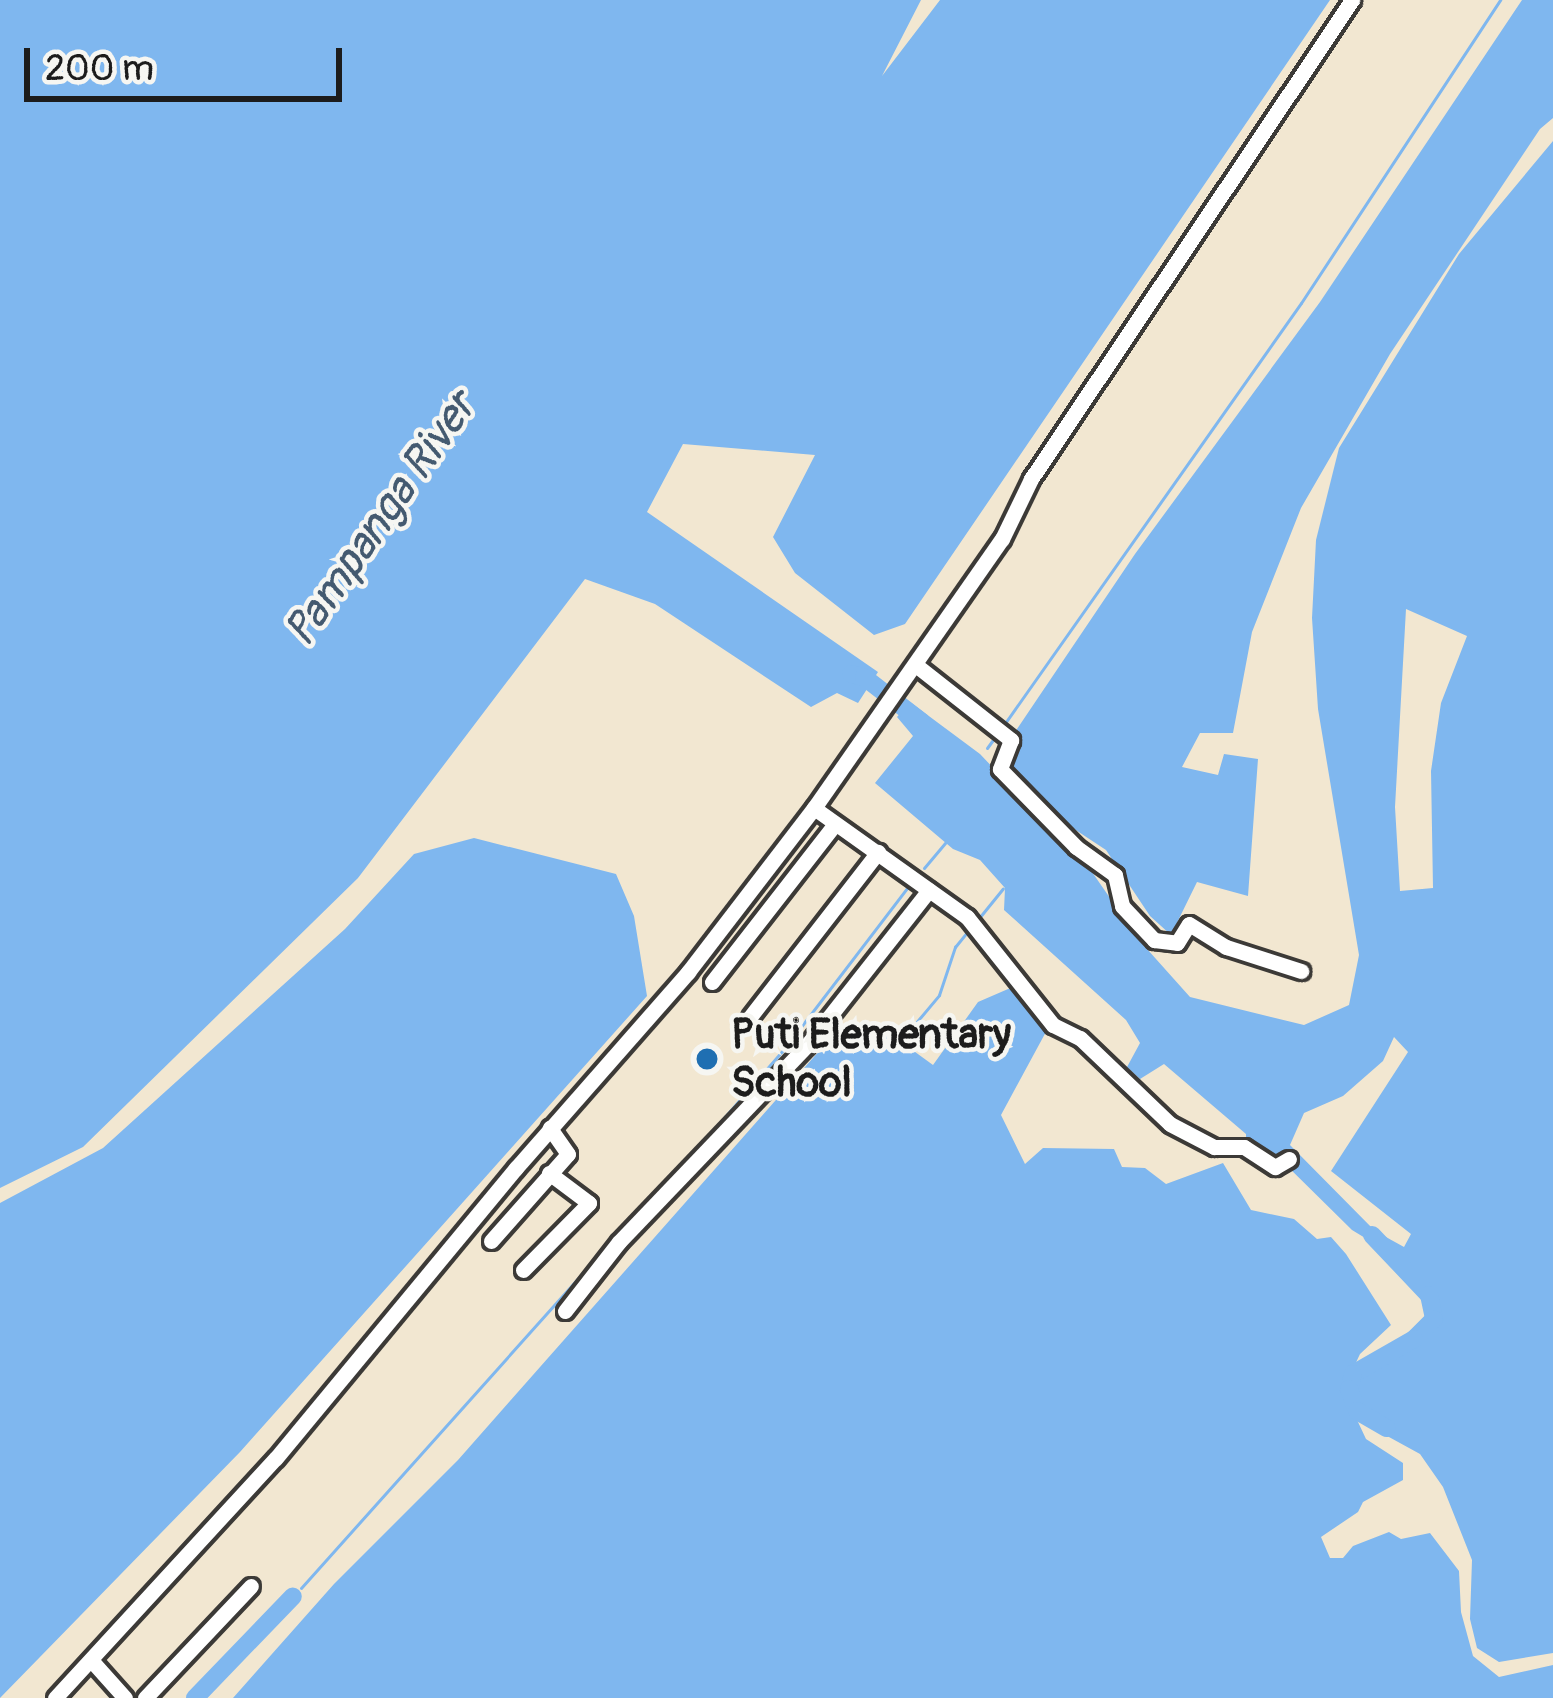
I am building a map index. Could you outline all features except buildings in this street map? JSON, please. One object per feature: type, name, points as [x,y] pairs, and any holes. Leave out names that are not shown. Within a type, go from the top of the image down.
[{"type":"street","points":[[55,1698],[277,1458],[550,1128],[688,972],[814,808],[1002,539],[1031,479],[1352,0]]},
{"type":"street","points":[[912,673],[1011,740],[1000,769],[1076,847],[1114,875],[1122,906],[1154,940],[1177,944],[1189,924],[1226,947],[1301,971]]},
{"type":"street","points":[[814,808],[967,917],[1053,1025],[1080,1038],[1170,1124],[1214,1147],[1238,1145],[1285,1162]]},
{"type":"street","points":[[712,982],[835,824]]},
{"type":"street","points":[[750,1017],[878,852]]},
{"type":"street","points":[[566,1311],[619,1242],[807,1046],[929,890]]},
{"type":"street","points":[[491,1241],[568,1154],[550,1128]]},
{"type":"street","points":[[523,1270],[589,1203],[549,1173]]},
{"type":"street","points":[[145,1698],[251,1586]]},
{"type":"street","points":[[92,1660],[125,1698]]},
{"type":"water","name":"Pampanga River","points":[[0,0],[921,0],[882,76],[940,0],[1330,0],[905,624],[874,635],[795,573],[773,537],[815,455],[683,444],[647,512],[878,672],[858,703],[837,693],[811,707],[655,604],[585,579],[358,878],[83,1147],[0,1188]]},
{"type":"water","points":[[1522,0],[1553,0],[1553,118],[1540,129],[1390,354],[1301,508],[1252,632],[1233,733],[1200,733],[1182,767],[1218,775],[1224,754],[1258,759],[1248,896],[1197,882],[1171,935],[1150,916],[1106,850],[1059,819],[1008,768],[1017,753],[1013,735],[1135,554],[1320,302]]},
{"type":"water","points":[[1553,141],[1553,1653],[1499,1662],[1477,1648],[1470,1619],[1472,1560],[1443,1487],[1420,1454],[1378,1431],[1352,1401],[1356,1372],[1438,1323],[1435,1297],[1403,1261],[1352,1230],[1279,1158],[1259,1156],[1246,1146],[1246,1134],[1164,1064],[1140,1079],[1127,1067],[1140,1043],[1126,1020],[1004,910],[1005,888],[980,860],[953,849],[875,783],[913,736],[897,717],[910,702],[980,754],[1092,872],[1139,940],[1190,997],[1304,1025],[1349,1005],[1359,955],[1318,709],[1312,618],[1316,540],[1339,448],[1459,254]],"holes":[[[1406,609],[1467,636],[1441,703],[1431,771],[1433,888],[1400,891],[1395,807]],[[1394,1037],[1408,1052],[1331,1171],[1411,1234],[1404,1247],[1375,1231],[1290,1145],[1304,1113],[1343,1096],[1383,1061]]]},
{"type":"water","points":[[474,838],[616,874],[634,916],[647,996],[240,1452],[0,1698],[0,1203],[103,1148],[345,929],[414,854]]},
{"type":"water","points":[[1015,986],[1047,1030],[1001,1115],[1025,1164],[1043,1148],[1114,1149],[1122,1167],[1145,1168],[1166,1184],[1223,1163],[1251,1210],[1294,1219],[1317,1239],[1331,1237],[1346,1254],[1391,1325],[1360,1354],[1343,1390],[1366,1439],[1403,1463],[1403,1480],[1363,1502],[1358,1512],[1321,1537],[1330,1558],[1343,1558],[1353,1546],[1389,1532],[1401,1539],[1430,1533],[1459,1571],[1461,1612],[1473,1656],[1499,1677],[1553,1665],[1553,1698],[233,1698],[334,1584],[458,1460],[835,1033],[878,1025],[933,1065],[978,1002]]},
{"type":"waterway","points":[[1003,726],[1301,303],[1500,0]]},
{"type":"waterway","points":[[851,674],[864,677],[922,722]]},
{"type":"waterway","points":[[987,748],[997,734]]},
{"type":"waterway","points":[[924,868],[946,842]]},
{"type":"waterway","points":[[688,1159],[784,1049],[908,887]]},
{"type":"waterway","points":[[979,918],[1003,888]]},
{"type":"waterway","points":[[893,1035],[914,1025],[939,995],[955,947],[969,930]]},
{"type":"waterway","points":[[301,1588],[640,1209]]},
{"type":"waterway","points":[[1372,1235],[1429,1295],[1434,1319],[1414,1339],[1353,1374],[1349,1389],[1357,1411],[1386,1428]]},
{"type":"waterway","points":[[195,1698],[293,1596]]},
{"type":"place","name":"Puti Elementary School","points":[[707,1059]]}]
